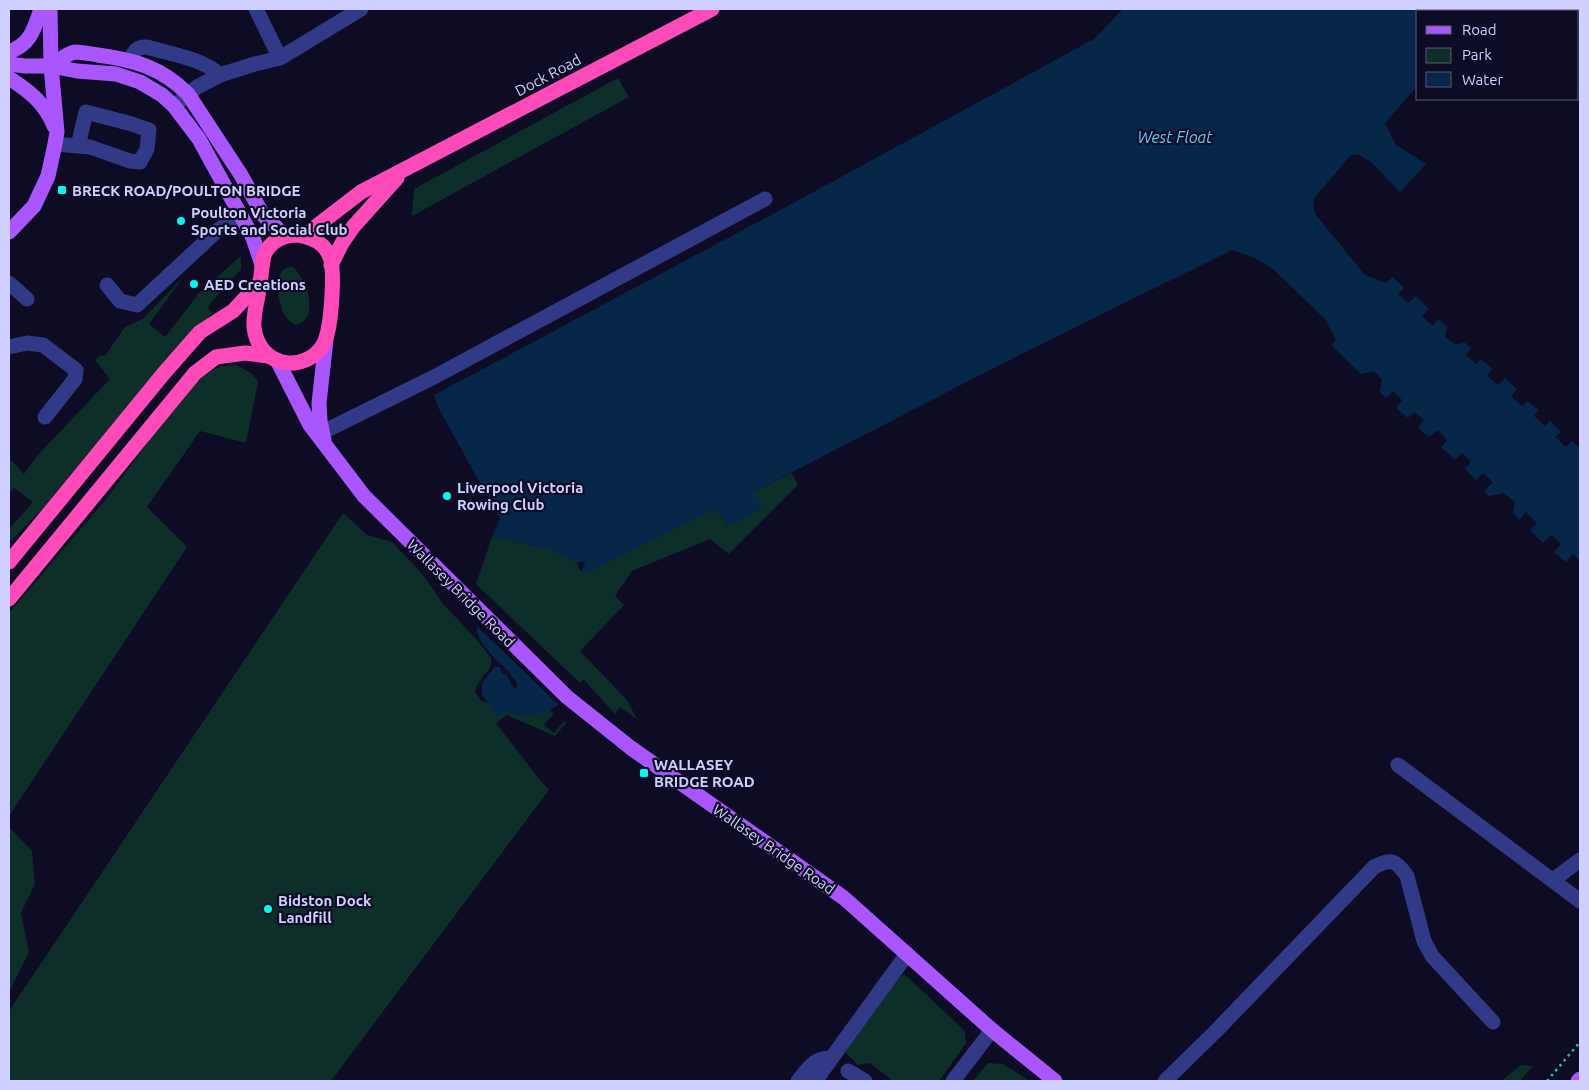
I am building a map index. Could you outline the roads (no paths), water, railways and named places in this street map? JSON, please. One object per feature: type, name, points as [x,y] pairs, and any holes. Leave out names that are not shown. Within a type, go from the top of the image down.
[{"type":"highway","name":"Dock Road","points":[[305,236],[361,192],[401,173],[712,9]]},
{"type":"highway","name":"Dock Road","points":[[332,265],[342,243],[353,227],[401,173]]},
{"type":"highway","points":[[9,599],[195,373],[216,357],[245,353],[288,363],[304,361],[313,357],[320,350],[326,340],[329,327],[332,265],[330,255],[322,245],[305,236],[285,236],[268,245],[264,255],[254,326],[258,342],[272,358]]},
{"type":"highway","points":[[9,562],[164,373],[200,332],[233,311],[260,282]]},
{"type":"main road","points":[[9,52],[19,48],[34,32],[41,9]]},
{"type":"main road","points":[[9,232],[34,206],[48,176],[56,138],[50,9]]},
{"type":"main road","points":[[52,66],[73,52],[130,60],[142,63],[181,87],[188,94],[241,175],[263,215],[285,236]]},
{"type":"main road","points":[[9,64],[52,66],[76,71],[116,74],[140,82],[162,95],[174,106],[199,138],[253,238],[262,265]]},
{"type":"main road","points":[[9,78],[31,92],[50,115],[56,138]]},
{"type":"main road","points":[[324,439],[320,403],[326,340]]},
{"type":"main road","name":"Wallasey Bridge Road","points":[[272,358],[310,425],[324,439],[364,496],[567,697],[630,748],[844,898],[992,1030],[1056,1081]]},
{"type":"street","points":[[256,9],[280,58]]},
{"type":"street","points":[[174,106],[197,87],[220,75],[280,58],[361,9]]},
{"type":"street","points":[[130,60],[134,50],[147,47],[203,64],[214,69],[220,75]]},
{"type":"street","points":[[56,138],[78,146],[90,147],[130,161],[140,162],[147,149],[149,130],[86,112],[78,146]]},
{"type":"street","points":[[324,439],[434,377],[765,199]]},
{"type":"street","points":[[107,285],[120,301],[137,305],[218,230],[241,215]]},
{"type":"street","points":[[9,283],[27,299]]},
{"type":"street","points":[[9,347],[27,344],[43,345],[76,370],[75,379],[45,417]]},
{"type":"street","points":[[1398,765],[1580,901]]},
{"type":"street","points":[[1553,880],[1580,860]]},
{"type":"street","points":[[1165,1081],[1216,1031],[1374,867],[1385,861],[1395,862],[1402,867],[1408,876],[1424,941],[1432,956],[1493,1022]]},
{"type":"street","points":[[815,1081],[907,954]]},
{"type":"street","points":[[953,1081],[992,1030]]},
{"type":"street","points":[[798,1081],[814,1063],[826,1058],[831,1059]]},
{"type":"street","points":[[848,1071],[866,1081]]},
{"type":"water","name":"West Float","points":[[1123,9],[1491,9],[1416,10],[1416,87],[1385,123],[1396,145],[1426,164],[1400,192],[1372,163],[1358,154],[1350,156],[1315,197],[1313,206],[1316,215],[1365,275],[1386,283],[1393,277],[1404,288],[1398,294],[1408,303],[1416,296],[1429,309],[1422,316],[1433,326],[1438,319],[1447,326],[1445,337],[1456,345],[1464,342],[1471,348],[1466,355],[1476,364],[1481,359],[1493,369],[1487,375],[1498,385],[1505,378],[1517,389],[1511,397],[1522,406],[1527,401],[1539,410],[1534,416],[1545,426],[1550,420],[1561,432],[1555,437],[1566,447],[1572,441],[1580,448],[1578,457],[1580,460],[1580,561],[1573,554],[1566,562],[1554,552],[1561,544],[1551,535],[1543,543],[1530,530],[1537,523],[1526,512],[1519,520],[1513,513],[1515,502],[1504,493],[1489,496],[1484,491],[1493,482],[1483,473],[1476,480],[1465,469],[1471,462],[1462,453],[1455,460],[1441,447],[1447,440],[1438,430],[1429,437],[1418,428],[1424,420],[1414,412],[1408,418],[1396,408],[1402,400],[1393,391],[1386,398],[1380,392],[1382,379],[1374,371],[1361,374],[1331,345],[1336,340],[1325,319],[1274,270],[1259,260],[1232,250],[1019,355],[754,492],[763,507],[745,519],[728,526],[714,509],[584,574],[580,571],[585,566],[581,561],[577,563],[549,549],[492,537],[500,519],[438,407],[434,395],[786,207],[1094,39]]},
{"type":"water","points":[[477,626],[559,705],[533,715],[513,713],[506,710],[498,717],[482,695],[482,683],[494,667],[500,667],[502,673],[507,675],[515,689],[517,688],[517,683],[483,644],[477,632]]},
{"type":"place","name":"BRECK ROAD/POULTON BRIDGE","points":[[62,190]]},
{"type":"place","name":"Poulton Victoria Sports and Social Club","points":[[181,221]]},
{"type":"place","name":"AED Creations","points":[[194,284]]},
{"type":"place","name":"Liverpool Victoria Rowing Club","points":[[447,496]]},
{"type":"place","name":"WALLASEY BRIDGE ROAD","points":[[644,773]]},
{"type":"place","name":"Bidston Dock Landfill","points":[[268,909]]}]
